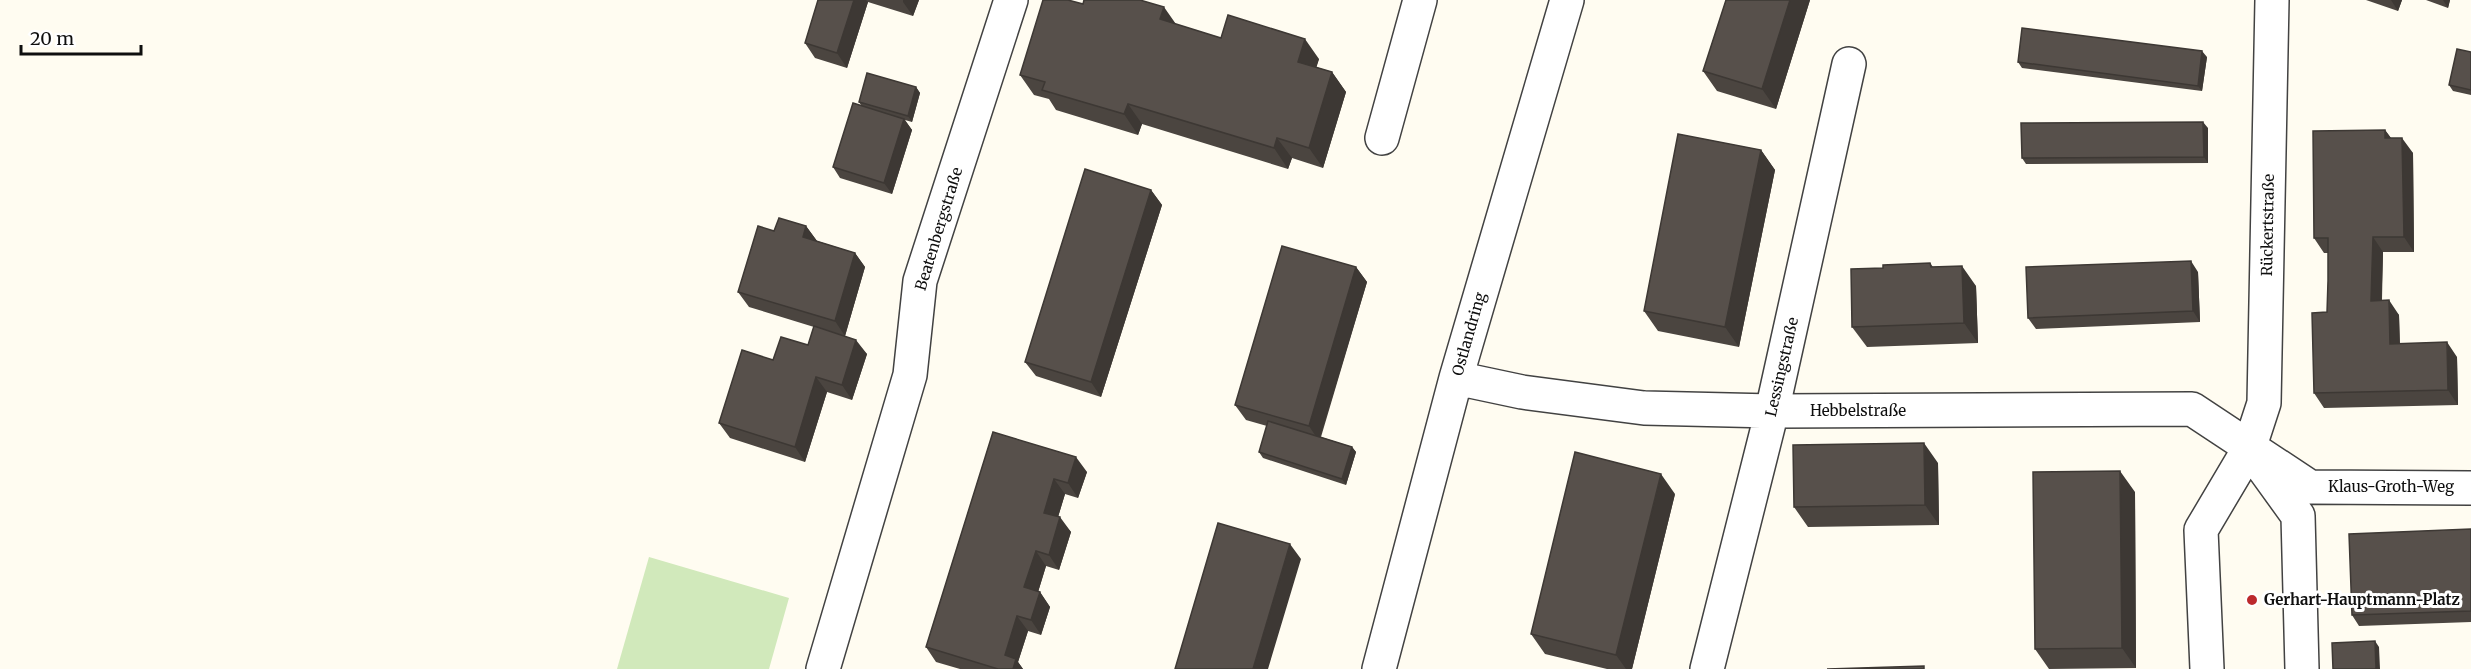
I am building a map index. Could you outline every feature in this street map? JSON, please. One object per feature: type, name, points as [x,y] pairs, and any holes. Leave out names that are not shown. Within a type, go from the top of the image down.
[{"type":"street","name":"Beatenbergstraße","points":[[823,669],[910,375],[920,281],[1011,0]]},
{"type":"street","points":[[1382,138],[1420,0]]},
{"type":"street","name":"Ostlandring","points":[[1379,669],[1456,378],[1567,0]]},
{"type":"street","name":"Rückertstraße","points":[[2249,449],[2264,403],[2272,0]]},
{"type":"street","name":"Lessingstraße","points":[[1707,669],[1772,411],[1849,64]]},
{"type":"street","name":"Hebbelstraße","points":[[1456,378],[1522,392],[1644,408],[1772,411],[2192,409],[2249,449]]},
{"type":"street","points":[[2207,669],[2201,530],[2249,449],[2298,516],[2302,669]]},
{"type":"street","name":"Klaus-Groth-Weg","points":[[2249,449],[2310,486],[2471,488]]},
{"type":"green space","points":[[649,557],[789,598],[769,669],[617,669]]},
{"type":"building","points":[[818,0],[854,0],[837,53],[805,43]]},
{"type":"building","points":[[1043,0],[1068,0],[1083,4],[1084,0],[1140,0],[1164,7],[1160,19],[1221,38],[1228,15],[1305,39],[1298,62],[1332,72],[1309,148],[1277,138],[1274,148],[1128,104],[1124,114],[1042,90],[1045,82],[1020,75]]},
{"type":"building","points":[[1726,0],[1790,0],[1762,89],[1703,71]]},
{"type":"building","points":[[2022,28],[2202,51],[2198,86],[2018,62]]},
{"type":"building","points":[[2457,49],[2471,52],[2471,90],[2449,85]]},
{"type":"building","points":[[867,73],[916,87],[908,116],[859,102]]},
{"type":"building","points":[[853,103],[904,119],[884,183],[833,167]]},
{"type":"building","points":[[2203,122],[2204,157],[2022,158],[2021,123]]},
{"type":"building","points":[[2385,130],[2385,138],[2402,138],[2404,237],[2373,237],[2371,301],[2389,300],[2390,344],[2447,342],[2448,390],[2314,393],[2312,313],[2327,312],[2328,238],[2314,238],[2313,131]]},
{"type":"building","points":[[1678,134],[1761,150],[1725,327],[1644,311]]},
{"type":"building","points":[[1085,169],[1151,190],[1091,382],[1025,362]]},
{"type":"building","points":[[779,218],[806,226],[803,237],[855,253],[835,321],[738,292],[758,226],[774,231]]},
{"type":"building","points":[[1282,246],[1356,267],[1309,426],[1235,405]]},
{"type":"building","points":[[2191,261],[2193,311],[2028,318],[2026,267]]},
{"type":"building","points":[[1930,263],[1931,267],[1962,266],[1964,323],[1852,327],[1851,269]]},
{"type":"building","points":[[814,326],[856,340],[842,385],[816,377],[795,447],[719,423],[742,350],[773,360],[781,337],[808,345]]},
{"type":"building","points":[[1268,421],[1352,447],[1342,479],[1259,452]]},
{"type":"building","points":[[993,432],[1076,457],[1068,483],[1054,479],[1044,513],[1060,517],[1049,555],[1036,551],[1024,587],[1040,592],[1031,620],[1017,616],[1005,655],[1016,659],[1013,669],[998,669],[926,647]]},
{"type":"building","points":[[1924,443],[1925,505],[1794,507],[1793,445]]},
{"type":"building","points":[[1575,452],[1661,474],[1616,655],[1531,634]]},
{"type":"building","points":[[2120,471],[2122,648],[2035,649],[2033,472]]},
{"type":"building","points":[[1218,523],[1290,544],[1253,669],[1175,669]]},
{"type":"building","points":[[2471,529],[2471,611],[2352,615],[2349,534]]},
{"type":"building","points":[[2375,641],[2376,669],[2333,669],[2332,643]]},
{"type":"building","points":[[1924,666],[1924,669],[1827,669]]},
{"type":"place","name":"Gerhart-Hauptmann-Platz","points":[[2252,600]]}]
